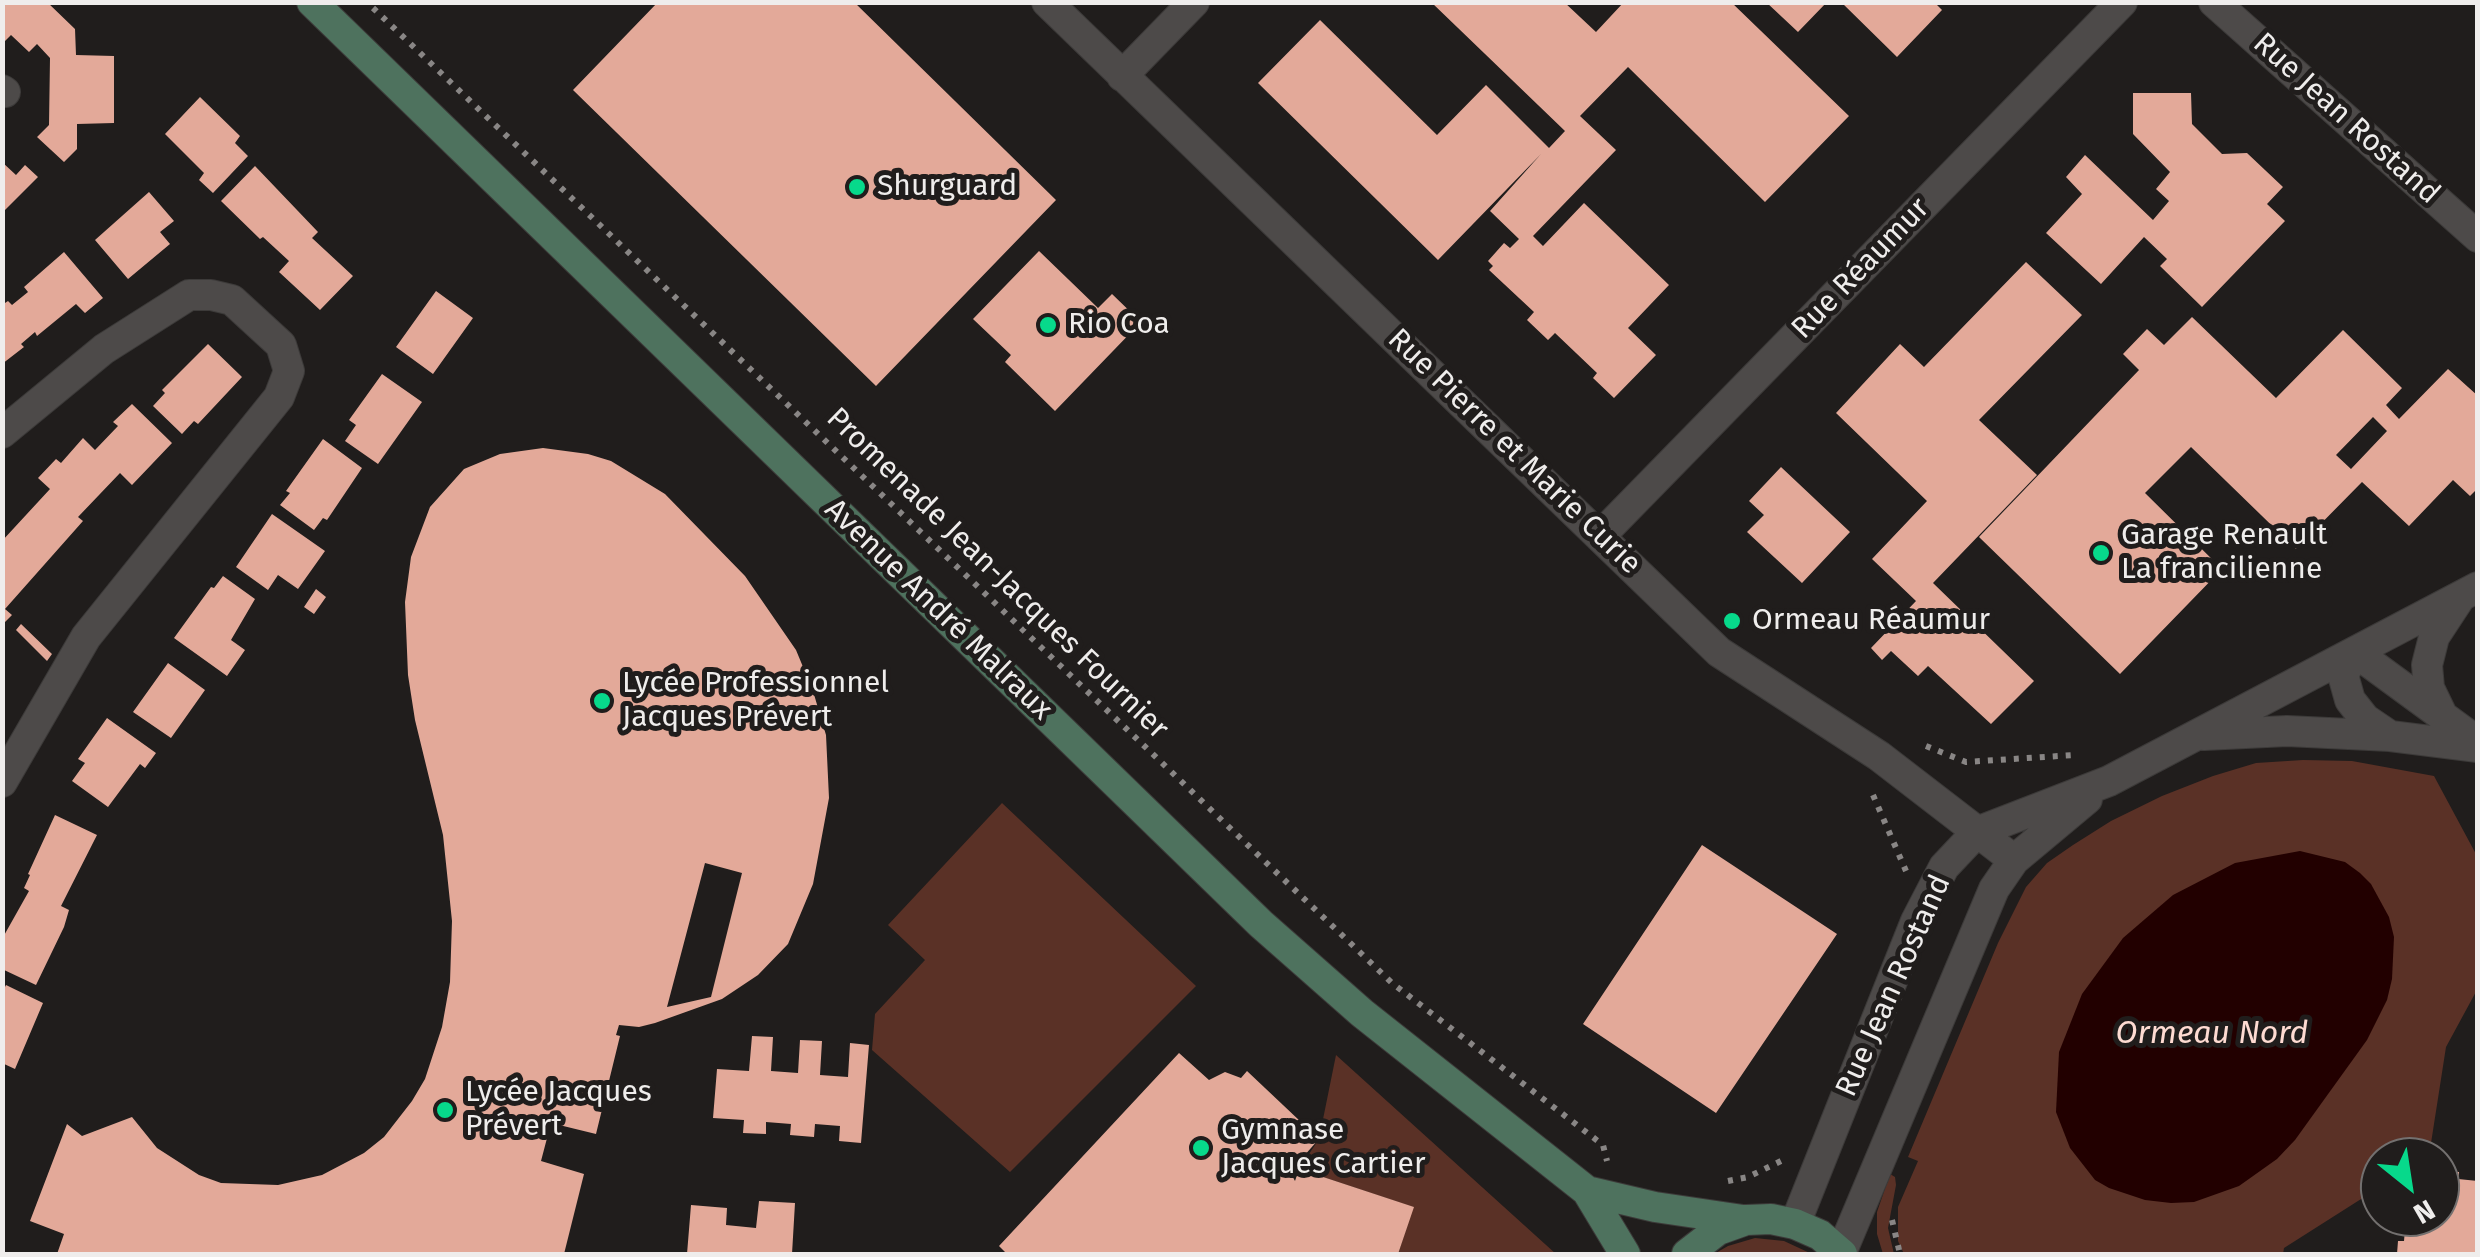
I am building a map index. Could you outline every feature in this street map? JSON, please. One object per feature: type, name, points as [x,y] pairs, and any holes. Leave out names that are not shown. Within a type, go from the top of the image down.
[{"type":"street","name":"Avenue André Malraux","points":[[312,2],[1261,924],[1362,1013],[1587,1191]]},
{"type":"street","name":"Rue Pierre et Marie Curie","points":[[1047,2],[1719,652],[1879,756],[2014,860]]},
{"type":"street","points":[[1122,76],[1194,2]]},
{"type":"street","name":"Rue Réaumur","points":[[1600,535],[2122,2]]},
{"type":"street","name":"Rue Jean Rostand","points":[[2214,2],[2478,237]]},
{"type":"street","points":[[2,433],[104,349],[189,295],[232,300],[282,345],[289,370],[279,397],[86,637],[2,782]]},
{"type":"street","points":[[2442,715],[2430,688],[2427,666],[2434,636],[2469,592]]},
{"type":"street","name":"Rue Jean Rostand","points":[[1795,1224],[1916,921],[1944,868],[1977,832],[2109,781],[2469,592]]},
{"type":"street","points":[[2390,736],[2365,719],[2350,700],[2343,674],[2355,652],[2478,744]]},
{"type":"street","name":"Rue Jean Rostand","points":[[2196,736],[2287,732],[2478,744]]},
{"type":"street","name":"Rue Jean Rostand","points":[[1842,1254],[1994,889],[2014,860],[2109,781]]},
{"type":"street","points":[[1587,1191],[1656,1207],[1795,1224],[1820,1235],[1842,1254]]},
{"type":"street","points":[[1587,1191],[1625,1254]]},
{"type":"street","points":[[1687,1254],[1718,1230],[1746,1220]]},
{"type":"path","name":"Promenade Jean-Jacques Fournier","points":[[368,2],[1392,983],[1603,1145],[1606,1160],[1616,1168]]},
{"type":"path","points":[[1722,1183],[1748,1178],[1789,1155]]},
{"type":"shaded area","points":[[2352,761],[2434,776],[2477,856],[2478,988],[2446,1047],[2432,1137],[2360,1137],[2360,1200],[2284,1248],[2283,1254],[1904,1254],[1898,1241],[1898,1207],[1918,1161],[1908,1157],[1998,943],[2026,887],[2047,863],[2111,821],[2162,796],[2256,763]]},
{"type":"shaded area","points":[[1002,803],[1196,986],[1010,1172],[872,1050],[875,1014],[925,960],[888,925]]},
{"type":"shaded area","points":[[1336,1055],[1556,1254],[1398,1254],[1413,1207],[1299,1169],[1319,1139]]},
{"type":"shaded area","points":[[1890,1174],[1896,1185],[1888,1228],[1894,1254],[1883,1254],[1877,1234],[1877,1212]]},
{"type":"shaded area","points":[[1755,1238],[1784,1241],[1812,1254],[1714,1254]]},
{"type":"water","name":"Ormeau Nord","points":[[2300,851],[2345,862],[2360,873],[2371,884],[2389,917],[2394,937],[2392,979],[2387,1000],[2367,1040],[2295,1140],[2277,1159],[2239,1186],[2194,1202],[2171,1203],[2145,1200],[2095,1180],[2070,1148],[2056,1112],[2059,1052],[2082,994],[2123,938],[2173,895],[2235,863]]},
{"type":"building","points":[[2,2],[47,2],[75,29],[76,55],[114,56],[114,123],[77,124],[77,149],[64,162],[37,137],[49,125],[50,58],[37,44],[29,52],[11,35],[2,44]]},
{"type":"building","name":"Shurguard","points":[[658,2],[854,2],[1056,200],[876,386],[573,90]]},
{"type":"building","points":[[1431,2],[1564,2],[1596,32],[1624,2],[1731,2],[1849,116],[1765,202],[1628,67],[1580,116],[1616,150],[1533,236],[1543,246],[1584,203],[1669,285],[1628,328],[1656,355],[1614,398],[1593,378],[1597,373],[1555,333],[1548,340],[1527,320],[1534,312],[1489,270],[1493,266],[1488,261],[1504,243],[1510,248],[1519,239],[1490,211],[1541,154],[1438,260],[1258,83],[1320,20],[1437,135],[1486,85],[1549,148],[1565,131]]},
{"type":"building","points":[[1766,2],[1827,2],[1798,32]]},
{"type":"building","points":[[1841,2],[1934,2],[1942,10],[1897,57]]},
{"type":"building","points":[[2133,93],[2191,93],[2192,124],[2222,154],[2247,153],[2283,187],[2267,204],[2285,221],[2202,307],[2160,266],[2167,259],[2144,237],[2101,284],[2046,233],[2082,194],[2066,177],[2085,155],[2153,220],[2169,201],[2156,189],[2170,172],[2133,134]]},
{"type":"building","points":[[200,97],[240,136],[235,143],[248,156],[213,193],[199,180],[204,173],[165,134]]},
{"type":"building","points":[[2,162],[16,175],[25,165],[38,177],[2,213]]},
{"type":"building","points":[[255,166],[318,232],[312,238],[353,276],[320,310],[279,272],[289,261],[221,201]]},
{"type":"building","points":[[149,192],[174,221],[160,232],[170,244],[128,279],[95,240]]},
{"type":"building","points":[[1039,251],[1098,308],[1112,294],[1141,322],[1055,411],[1005,362],[1011,355],[973,319]]},
{"type":"building","points":[[64,252],[103,298],[85,313],[76,304],[37,336],[35,332],[21,344],[24,347],[2,364],[2,305],[8,301],[12,305],[28,292],[24,287]]},
{"type":"building","points":[[2026,262],[2082,315],[1979,420],[2037,475],[1933,583],[2034,681],[1991,724],[1928,666],[1918,676],[1891,651],[1882,660],[1871,648],[1916,601],[1872,559],[1927,501],[1836,413],[1900,344],[1924,367]]},
{"type":"building","points":[[436,291],[473,318],[433,374],[396,347]]},
{"type":"building","points":[[2192,317],[2276,398],[2343,330],[2402,388],[2386,405],[2399,419],[2448,369],[2478,396],[2478,488],[2470,496],[2453,480],[2409,526],[2362,482],[2296,549],[2191,447],[2145,493],[2222,569],[2120,674],[1979,537],[2139,370],[2123,354],[2147,329],[2164,345]],"holes":[[[2373,417],[2387,431],[2351,469],[2336,455]]]},
{"type":"building","points":[[208,344],[242,377],[198,424],[194,421],[182,434],[153,406],[165,393],[162,390]]},
{"type":"building","points":[[382,374],[422,402],[378,464],[345,441],[356,425],[349,420]]},
{"type":"building","points":[[132,404],[172,443],[132,485],[120,473],[78,517],[83,521],[5,609],[12,615],[2,625],[2,541],[50,489],[38,478],[56,459],[61,463],[83,438],[95,450],[118,426],[113,422]]},
{"type":"building","points":[[323,439],[362,468],[327,520],[323,518],[314,530],[280,505]]},
{"type":"building","points":[[543,448],[588,454],[611,461],[665,494],[745,576],[796,650],[826,735],[829,798],[813,884],[788,944],[758,975],[722,999],[655,1023],[639,1027],[619,1025],[616,1035],[620,1036],[596,1134],[551,1123],[541,1161],[584,1174],[564,1254],[57,1254],[64,1234],[30,1221],[67,1124],[82,1136],[132,1117],[157,1148],[199,1175],[221,1183],[278,1185],[322,1175],[364,1153],[384,1137],[425,1079],[442,1027],[450,982],[452,921],[443,835],[408,675],[405,602],[411,557],[430,507],[464,469],[500,454]],"holes":[[[705,863],[742,873],[711,997],[667,1007]]]},
{"type":"building","points":[[1781,467],[1850,532],[1802,583],[1747,532],[1764,515],[1749,501]]},
{"type":"building","points":[[272,514],[325,551],[298,589],[278,575],[268,590],[236,567]]},
{"type":"building","points":[[223,576],[255,599],[231,640],[245,650],[227,676],[174,638]]},
{"type":"building","points":[[316,589],[326,597],[314,614],[304,607]]},
{"type":"building","points":[[21,624],[52,654],[47,661],[16,630]]},
{"type":"building","points":[[168,663],[205,690],[171,738],[133,712]]},
{"type":"building","points":[[107,718],[156,753],[145,768],[140,764],[108,807],[72,781],[85,763],[78,759]]},
{"type":"building","points":[[55,815],[97,835],[61,906],[69,910],[64,927],[36,985],[2,969],[2,939],[29,891],[24,888],[28,874]]},
{"type":"building","points":[[1702,845],[1837,934],[1716,1113],[1583,1024]]},
{"type":"building","points":[[6,985],[43,1003],[15,1069],[2,1063],[2,993]]},
{"type":"building","points":[[752,1036],[773,1037],[771,1071],[798,1073],[800,1040],[822,1041],[820,1075],[848,1077],[850,1043],[869,1045],[861,1143],[839,1141],[840,1126],[815,1124],[814,1137],[790,1135],[791,1124],[766,1122],[766,1134],[743,1133],[744,1120],[713,1118],[717,1069],[749,1071]]},
{"type":"building","name":"Gymnase Jacques Cartier","points":[[1179,1053],[1209,1080],[1225,1072],[1241,1078],[1247,1071],[1319,1139],[1303,1157],[1293,1161],[1289,1170],[1295,1181],[1299,1169],[1414,1207],[1398,1254],[1007,1254],[999,1246]]},
{"type":"building","points":[[2460,1179],[2478,1181],[2478,1254],[2397,1254],[2398,1241],[2404,1241],[2404,1237],[2460,1237]]},
{"type":"building","points":[[759,1201],[795,1203],[792,1254],[687,1254],[691,1205],[727,1208],[726,1225],[756,1228]]},
{"type":"place","name":"Shurguard","points":[[857,187]]},
{"type":"place","name":"Rio Coa","points":[[1048,325]]},
{"type":"place","name":"Garage Renault La francilienne","points":[[2101,553]]},
{"type":"place","name":"Ormeau Réaumur","points":[[1732,621]]},
{"type":"place","name":"Lycée Professionnel Jacques Prévert","points":[[602,701]]},
{"type":"place","name":"Lycée Jacques Prévert","points":[[445,1110]]},
{"type":"place","name":"Gymnase Jacques Cartier","points":[[1201,1148]]}]
